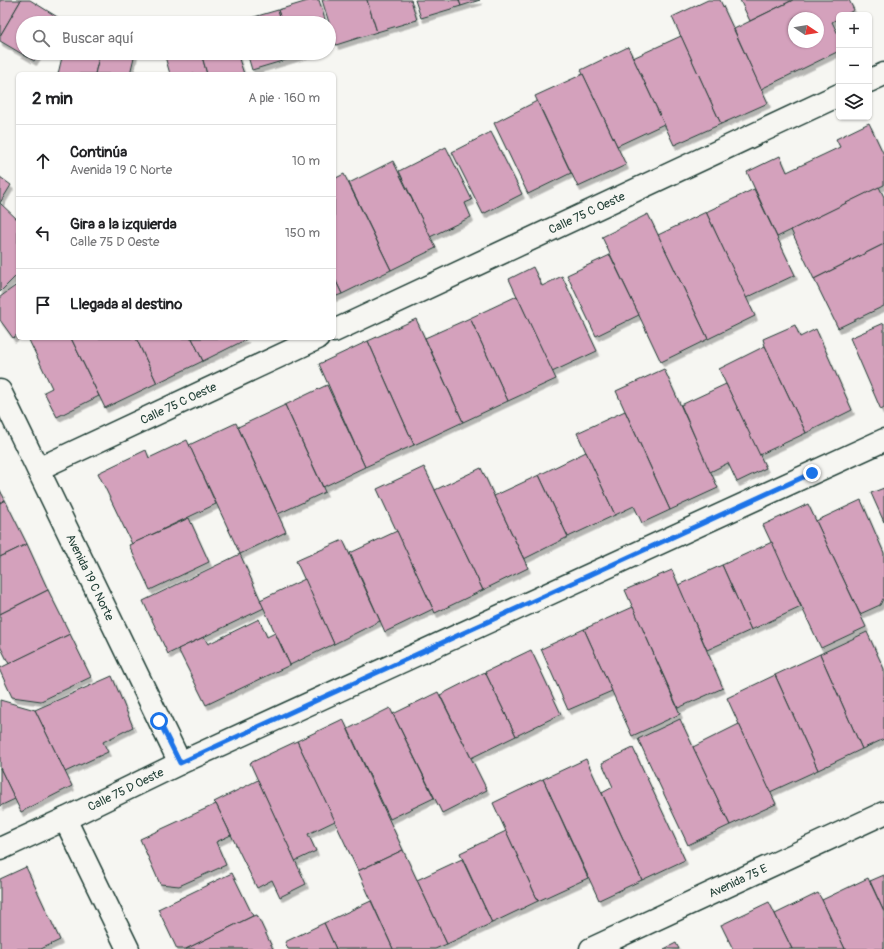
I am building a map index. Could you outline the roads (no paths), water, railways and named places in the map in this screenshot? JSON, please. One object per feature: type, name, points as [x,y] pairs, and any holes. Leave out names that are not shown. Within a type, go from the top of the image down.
[{"type":"street","points":[[872,80],[884,74]]},
{"type":"street","name":"Calle 75 C Oeste","points":[[336,330],[836,96]]},
{"type":"street","name":"Calle 75 C Oeste","points":[[38,469],[314,340]]},
{"type":"street","name":"Avenida 19 C Norte","points":[[0,391],[180,763]]},
{"type":"street","name":"Calle 75 D Oeste","points":[[0,849],[180,763],[884,440]]},
{"type":"street","name":"Avenida 75 E","points":[[591,949],[884,813]]},
{"type":"street","points":[[65,819],[128,949]]}]
